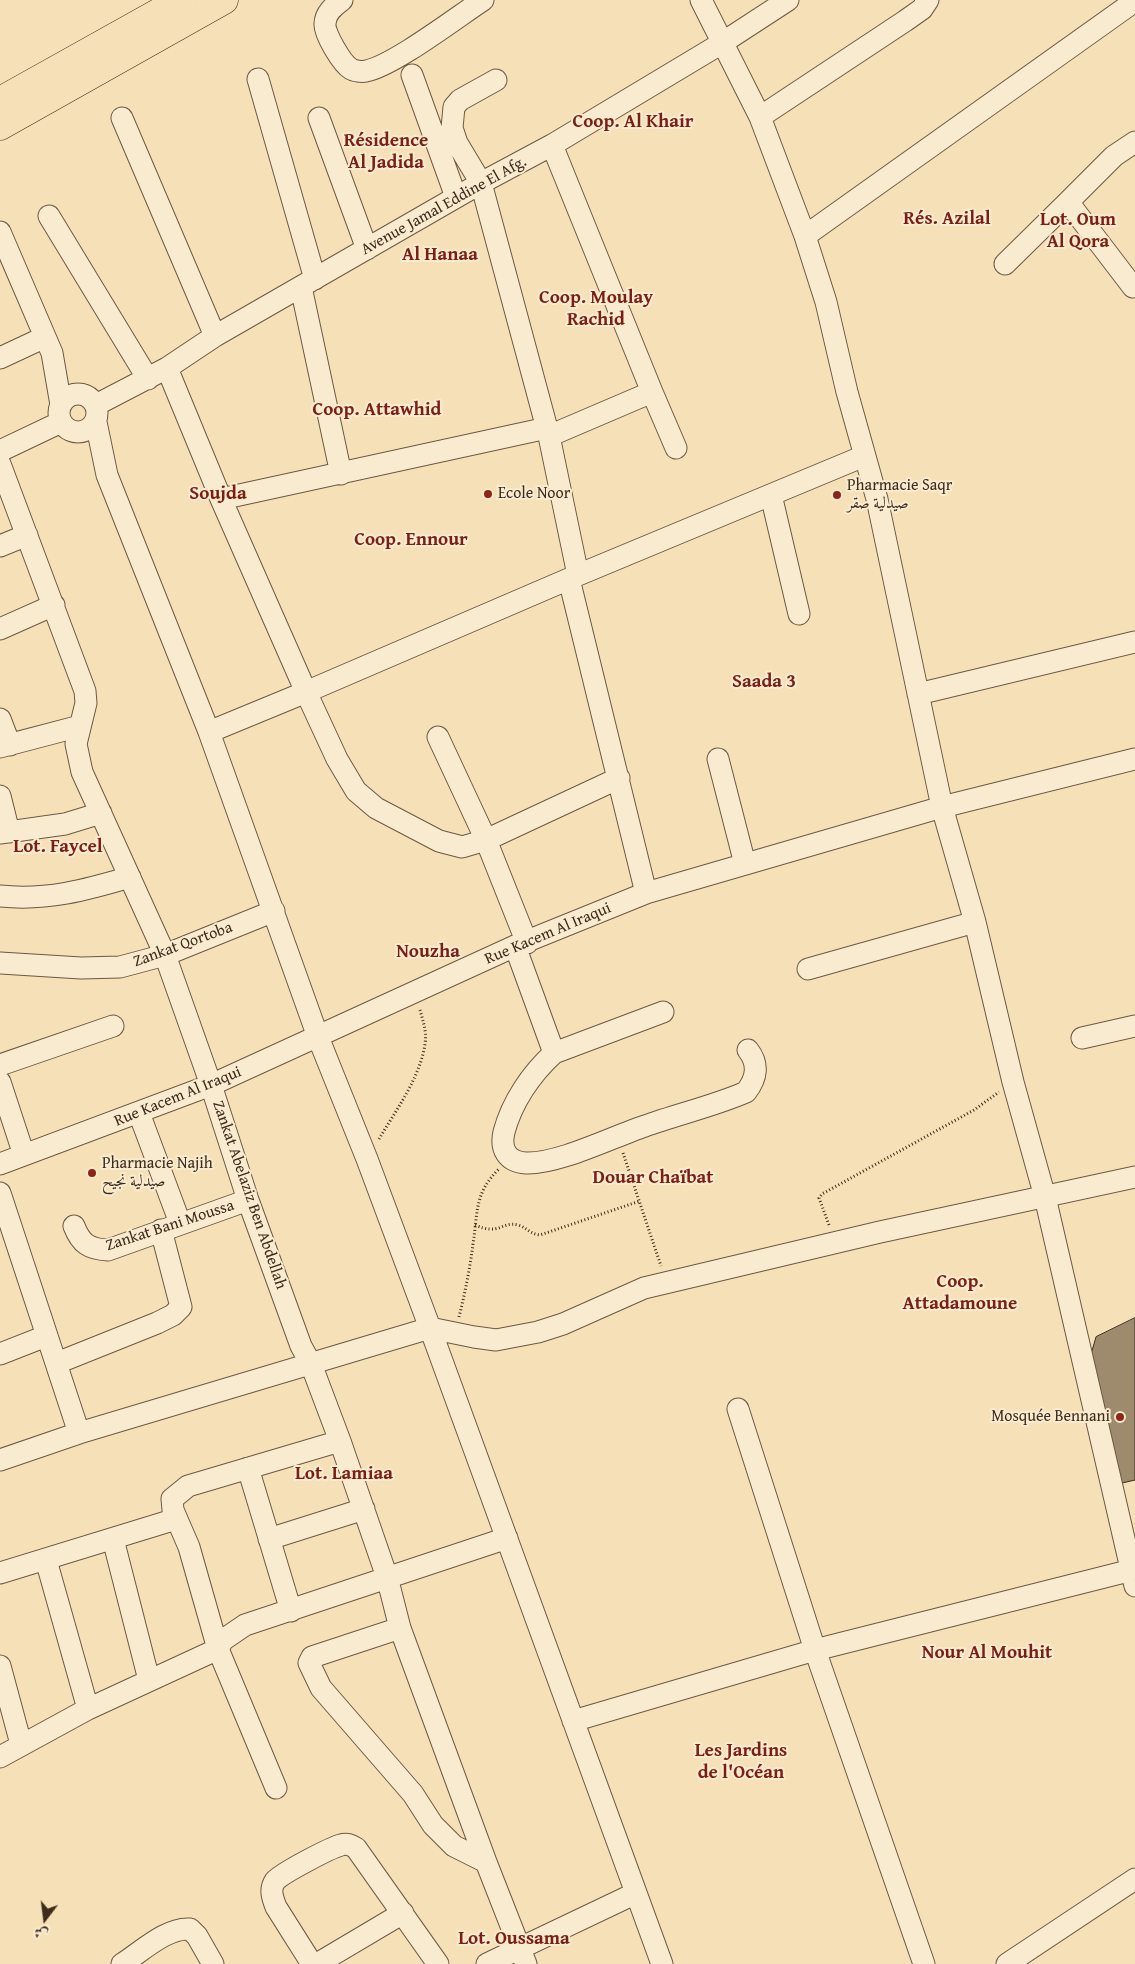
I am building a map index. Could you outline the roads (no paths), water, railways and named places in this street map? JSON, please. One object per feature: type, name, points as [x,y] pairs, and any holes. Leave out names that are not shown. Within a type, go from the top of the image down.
[{"type":"main road","points":[[0,126],[224,0]]},
{"type":"main road","points":[[0,101],[179,1]]},
{"type":"street","points":[[342,0],[328,13],[324,23],[326,32],[351,70],[365,72],[397,56],[483,0]]},
{"type":"street","points":[[573,1721],[815,1650],[1133,1578],[1045,1197],[1013,1082],[975,922],[942,807],[877,499],[864,456],[826,302],[805,236],[760,117],[722,44],[702,0]]},
{"type":"street","name":"Avenue Jamal Eddine El Afg.","points":[[92,407],[148,379],[215,336],[480,183],[552,145],[722,44],[788,0]]},
{"type":"street","points":[[760,117],[916,13],[928,0]]},
{"type":"street","points":[[805,236],[1135,1]]},
{"type":"street","points":[[412,75],[456,197]]},
{"type":"street","points":[[258,79],[308,283],[341,474]]},
{"type":"street","points":[[496,80],[460,100],[454,107],[451,117],[452,128],[457,143],[480,183],[548,432],[573,577],[646,893]]},
{"type":"street","points":[[122,118],[215,336]]},
{"type":"street","points":[[319,118],[367,249]]},
{"type":"street","points":[[1005,264],[1114,156],[1135,142]]},
{"type":"street","points":[[552,145],[676,448]]},
{"type":"street","points":[[1068,202],[1133,287]]},
{"type":"street","points":[[49,216],[148,379]]},
{"type":"street","points":[[0,232],[48,345],[65,420],[107,475]]},
{"type":"street","points":[[1,355],[48,345]]},
{"type":"street","points":[[48,345],[92,407],[107,475],[209,732],[318,1037],[368,1159],[662,1964]]},
{"type":"street","points":[[167,368],[221,499],[306,692],[337,759],[356,791],[376,808],[439,841],[462,847],[486,840],[619,778]]},
{"type":"street","points":[[221,499],[548,432],[652,392]]},
{"type":"street","points":[[65,420],[68,397],[92,407]]},
{"type":"street","points":[[0,451],[65,420],[89,430],[92,407]]},
{"type":"street","points":[[209,732],[864,456]]},
{"type":"street","name":"Zankat Abelaziz Ben Abdellah","points":[[0,464],[85,691],[86,703],[76,744],[77,756],[165,955],[211,1085],[248,1200],[301,1346],[311,1364],[364,1509],[387,1577],[400,1628],[486,1862],[524,1956]]},
{"type":"street","points":[[771,495],[799,614]]},
{"type":"street","points":[[0,546],[27,534]]},
{"type":"street","points":[[0,629],[54,605]]},
{"type":"street","points":[[918,694],[1135,642]]},
{"type":"street","points":[[0,718],[5,746],[80,726]]},
{"type":"street","points":[[438,738],[486,840],[521,944],[554,1053]]},
{"type":"street","points":[[718,759],[745,864]]},
{"type":"street","name":"Rue Kacem Al Iraqui","points":[[0,1164],[211,1085],[521,944],[646,893],[942,807],[1135,759]]},
{"type":"street","points":[[0,796],[5,832],[65,824],[101,813]]},
{"type":"street","points":[[0,896],[38,897],[65,895],[130,877]]},
{"type":"street","name":"Zankat Qortoba","points":[[0,964],[81,968],[120,967],[165,955],[274,911]]},
{"type":"street","points":[[808,970],[975,922]]},
{"type":"street","points":[[663,1012],[554,1053],[538,1067],[525,1086],[506,1124],[502,1142],[505,1152],[512,1160],[525,1163],[541,1161],[746,1092],[755,1078],[756,1066],[748,1050]]},
{"type":"street","points":[[0,1065],[113,1026]]},
{"type":"street","points":[[1082,1038],[1135,1026]]},
{"type":"street","points":[[0,1082],[24,1155]]},
{"type":"street","points":[[57,1363],[157,1323],[173,1315],[181,1307],[170,1226],[139,1113]]},
{"type":"street","points":[[0,1460],[79,1434],[430,1328],[496,1340],[538,1332],[563,1324],[644,1288],[836,1242],[1135,1177]]},
{"type":"street","points":[[0,1193],[79,1434]]},
{"type":"street","name":"Zankat Bani Moussa","points":[[74,1226],[84,1244],[96,1250],[108,1250],[170,1226],[248,1200]]},
{"type":"street","points":[[0,1354],[46,1336]]},
{"type":"street","points":[[738,1410],[815,1650],[924,1964]]},
{"type":"street","points":[[276,1788],[218,1649],[189,1547],[176,1519],[172,1502],[177,1493],[188,1486],[340,1441]]},
{"type":"street","points":[[248,1468],[291,1611]]},
{"type":"street","points":[[269,1539],[364,1509]]},
{"type":"street","points":[[0,1573],[176,1519]]},
{"type":"street","points":[[0,1757],[21,1744],[88,1710],[218,1649],[223,1640],[245,1625],[507,1538]]},
{"type":"street","points":[[113,1539],[149,1680]]},
{"type":"street","points":[[46,1560],[88,1710]]},
{"type":"street","points":[[400,1628],[312,1657],[309,1662],[311,1669],[321,1688],[413,1794],[434,1825],[454,1846],[486,1862]]},
{"type":"street","points":[[0,1666],[21,1744]]},
{"type":"street","points":[[312,1964],[272,1897],[274,1882],[281,1876],[325,1852],[341,1845],[350,1844],[356,1848],[438,1964]]},
{"type":"street","points":[[1007,1964],[1135,1879]]},
{"type":"street","points":[[487,1964],[524,1956],[636,1893]]},
{"type":"street","points":[[317,1964],[403,1914]]},
{"type":"street","points":[[122,1964],[161,1938],[183,1928],[190,1929],[197,1936],[213,1964]]},
{"type":"place","name":"Ecole Noor","points":[[488,494]]},
{"type":"place","name":"Pharmacie Saqr صيدلية صقر","points":[[837,495]]},
{"type":"place","name":"Pharmacie Najih صيدلية نجيح","points":[[92,1173]]},
{"type":"place","name":"Mosquée Bennani","points":[[1120,1417]]},
{"type":"district","name":"Coop. Al Khair","points":[[633,122]]},
{"type":"district","name":"Résidence Al Jadida","points":[[386,152]]},
{"type":"district","name":"Rés. Azilal","points":[[947,219]]},
{"type":"district","name":"Lot. Oum Al Qora","points":[[1078,231]]},
{"type":"district","name":"Al Hanaa","points":[[440,255]]},
{"type":"district","name":"Coop. Moulay Rachid","points":[[596,309]]},
{"type":"district","name":"Coop. Attawhid","points":[[377,410]]},
{"type":"district","name":"Soujda","points":[[218,494]]},
{"type":"district","name":"Coop. Ennour","points":[[411,540]]},
{"type":"district","name":"Saada 3","points":[[764,682]]},
{"type":"district","name":"Lot. Faycel","points":[[58,847]]},
{"type":"district","name":"Nouzha","points":[[428,952]]},
{"type":"district","name":"Douar Chaïbat","points":[[653,1178]]},
{"type":"district","name":"Coop. Attadamoune","points":[[960,1293]]},
{"type":"district","name":"Lot. Lamiaa","points":[[344,1474]]},
{"type":"district","name":"Nour Al Mouhit","points":[[987,1653]]},
{"type":"district","name":"Les Jardins de l'Océan","points":[[741,1762]]},
{"type":"district","name":"Lot. Oussama","points":[[514,1939]]}]
